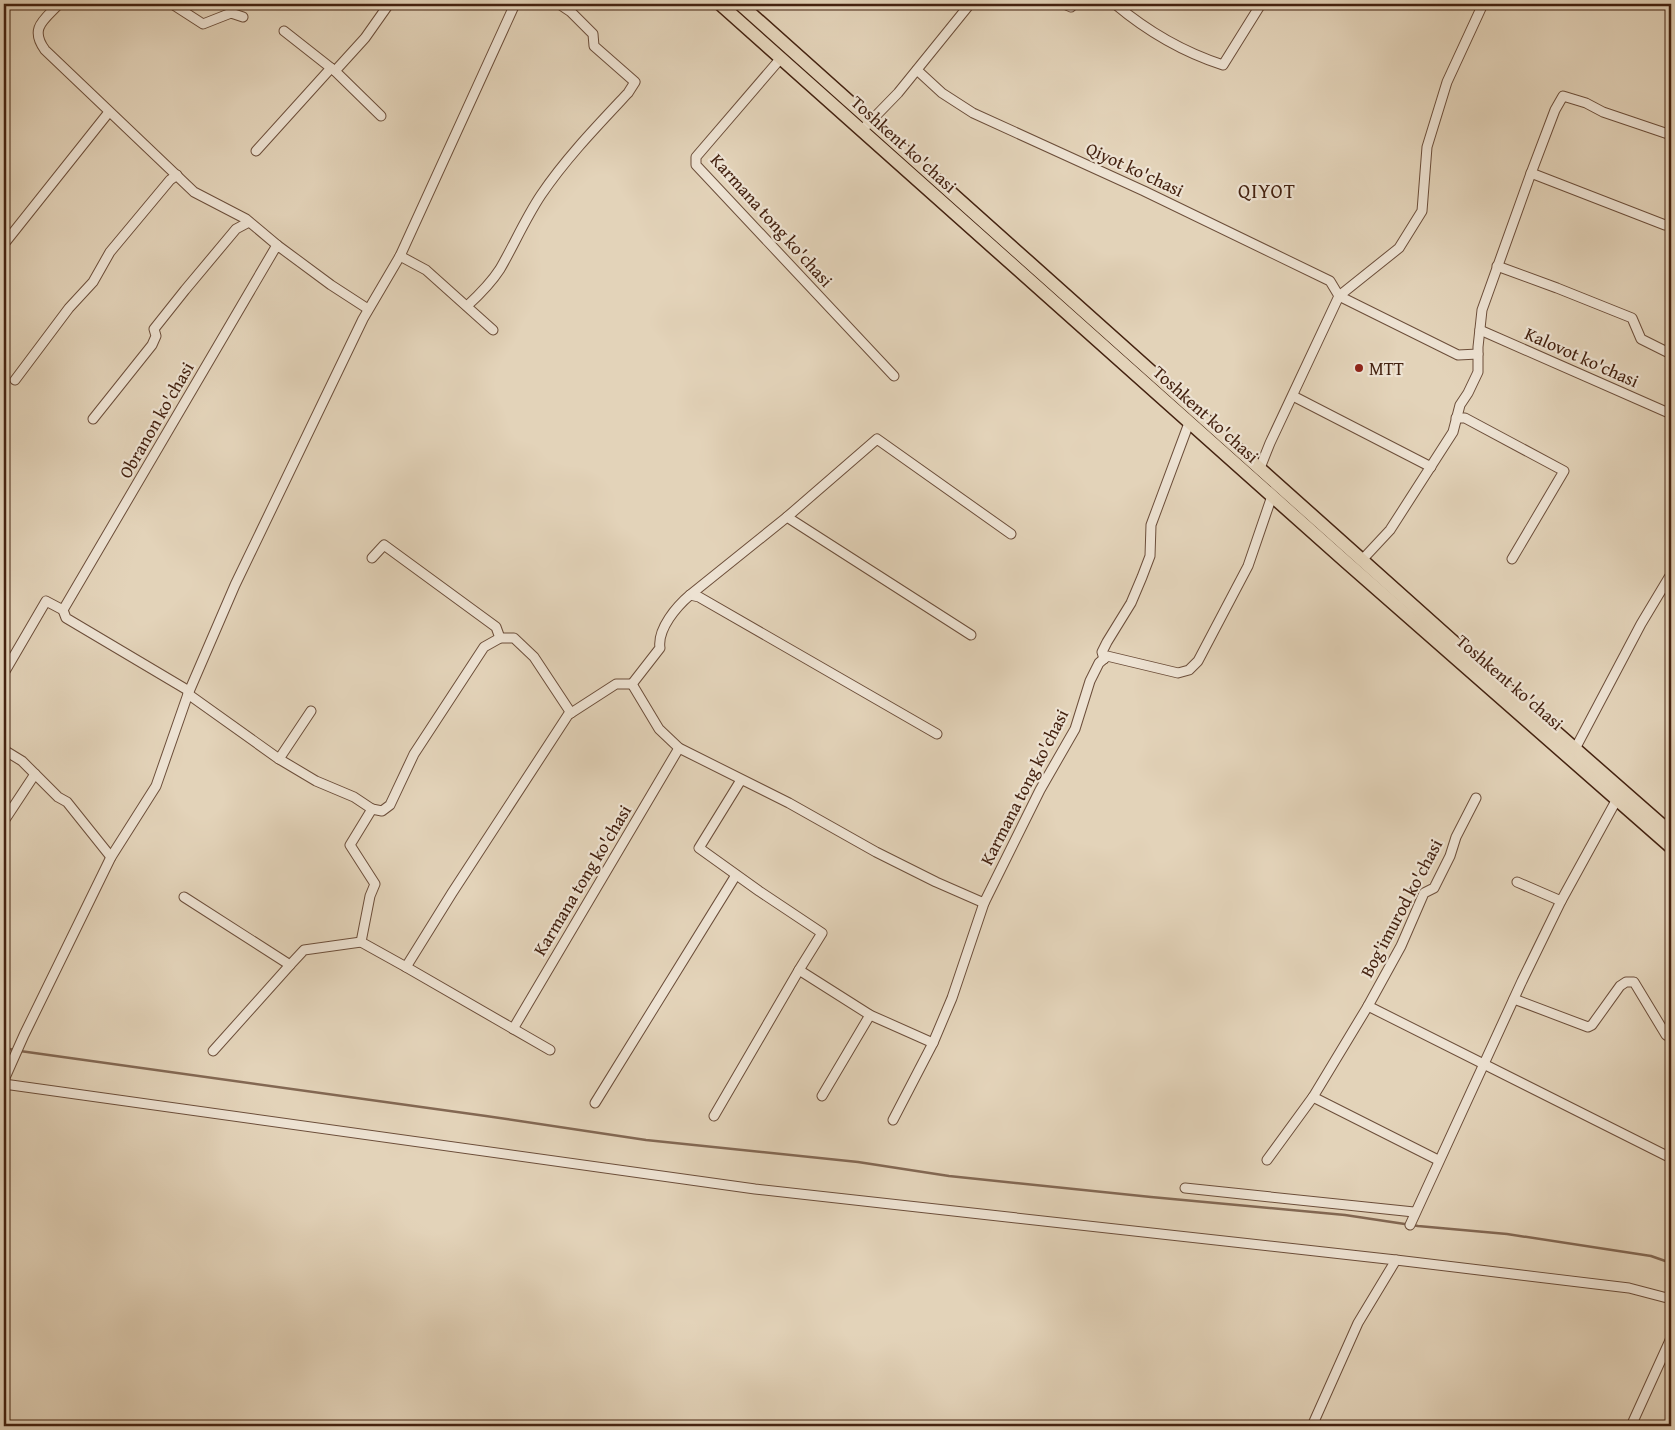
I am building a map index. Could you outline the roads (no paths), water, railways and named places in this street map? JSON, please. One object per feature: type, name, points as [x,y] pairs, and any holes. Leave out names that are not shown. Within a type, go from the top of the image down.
[{"type":"highway","name":"Toshkent ko'chasi","points":[[720,4],[780,58],[866,125],[1260,468],[1671,833]]},
{"type":"highway","name":"Toshkent ko'chasi","points":[[740,4],[866,125],[1189,423],[1671,847]]},
{"type":"street","points":[[59,4],[41,23],[37,33],[38,41],[45,50],[194,192],[249,222],[330,285],[368,309]]},
{"type":"street","points":[[172,4],[203,24],[230,14],[243,17]]},
{"type":"street","points":[[256,151],[364,38],[389,4]]},
{"type":"street","points":[[4,1080],[111,857],[156,786],[189,692],[235,585],[368,309],[400,256],[515,4]]},
{"type":"street","points":[[467,306],[486,288],[500,269],[515,238],[541,194],[574,153],[628,93],[635,82],[594,46],[593,34],[571,12],[559,4]]},
{"type":"street","points":[[866,125],[898,93],[970,4]]},
{"type":"street","points":[[1064,4],[1071,7],[1074,4]]},
{"type":"street","points":[[1115,4],[1137,22],[1171,42],[1199,57],[1224,65],[1261,4]]},
{"type":"street","points":[[1260,468],[1339,296],[1399,248],[1422,211],[1427,147],[1447,82],[1483,4]]},
{"type":"street","points":[[284,31],[333,70],[381,116]]},
{"type":"street","name":"Karmana tong ko'chasi","points":[[780,58],[696,158],[696,165],[894,376]]},
{"type":"street","name":"Qiyot ko'chasi","points":[[917,70],[942,93],[973,113],[1012,132],[1053,148],[1330,281],[1339,296]]},
{"type":"street","points":[[1362,560],[1390,530],[1453,432],[1460,405],[1478,372],[1482,310],[1531,173],[1555,110],[1563,96],[1671,135]]},
{"type":"street","points":[[4,244],[109,112]]},
{"type":"street","points":[[1531,173],[1665,225]]},
{"type":"street","points":[[15,380],[69,308],[93,282],[110,252],[170,180],[177,176]]},
{"type":"street","points":[[93,419],[152,345],[156,336],[154,329],[236,229],[249,222]]},
{"type":"street","name":"Obranon ko'chasi","points":[[63,610],[277,245]]},
{"type":"street","points":[[400,256],[426,270],[493,330]]},
{"type":"street","points":[[1497,266],[1632,318],[1641,339],[1671,354]]},
{"type":"street","points":[[1339,296],[1458,354],[1478,354]]},
{"type":"street","name":"Kalovot ko'chasi","points":[[1480,330],[1671,414]]},
{"type":"street","points":[[1293,396],[1431,467]]},
{"type":"street","points":[[1456,418],[1465,418],[1564,471],[1512,559]]},
{"type":"street","name":"Karmana tong ko'chasi","points":[[892,1120],[933,1043],[952,998],[984,903],[1040,790],[1075,728],[1090,681],[1099,663],[1104,659],[1102,652],[1131,603],[1150,556],[1151,525],[1189,423]]},
{"type":"street","points":[[632,684],[660,648],[659,641],[664,628],[682,602],[787,517],[877,439],[1011,534]]},
{"type":"street","points":[[1104,659],[1107,656],[1178,673],[1189,670],[1198,661],[1245,573],[1272,496]]},
{"type":"street","points":[[787,517],[971,635]]},
{"type":"street","points":[[372,558],[384,545],[496,627],[500,638]]},
{"type":"street","points":[[1575,749],[1641,624],[1671,574]]},
{"type":"street","points":[[690,595],[699,597],[936,734]]},
{"type":"street","points":[[4,673],[46,601],[63,610],[66,618],[189,692],[279,758],[316,781],[354,797],[372,809],[382,811],[390,805],[414,754],[484,647],[500,638],[514,638],[534,657],[571,713]]},
{"type":"street","points":[[406,967],[568,715],[616,684],[632,684]]},
{"type":"street","points":[[632,684],[660,728],[680,748],[789,803],[876,852],[936,882],[984,903]]},
{"type":"street","points":[[279,758],[310,710]]},
{"type":"street","name":"Karmana tong ko'chasi","points":[[513,1028],[680,748]]},
{"type":"street","points":[[4,750],[22,761],[58,797],[67,802],[111,857]]},
{"type":"street","points":[[4,821],[34,774]]},
{"type":"street","points":[[714,1116],[822,933],[699,848],[741,780]]},
{"type":"street","name":"Bog'imurod ko'chasi","points":[[1267,1160],[1312,1097],[1368,1006],[1401,946],[1424,893],[1434,888],[1450,856],[1456,837],[1476,798]]},
{"type":"street","points":[[1410,1225],[1438,1160],[1561,901],[1617,799]]},
{"type":"street","points":[[361,942],[374,884],[350,845],[372,809]]},
{"type":"street","points":[[594,1103],[736,875]]},
{"type":"street","points":[[1517,882],[1561,901]]},
{"type":"street","points":[[184,897],[290,965]]},
{"type":"street","points":[[213,1051],[304,950],[361,942],[550,1050]]},
{"type":"street","points":[[799,970],[870,1015],[933,1043]]},
{"type":"street","points":[[1514,999],[1588,1027],[1592,1025],[1620,986],[1626,982],[1634,982],[1666,1035],[1671,1038]]},
{"type":"street","name":"Bog'imurod ko'chasi","points":[[1368,1006],[1671,1158]]},
{"type":"street","points":[[822,1096],[870,1015]]},
{"type":"street","points":[[4,1084],[755,1189],[1396,1260],[1629,1288],[1671,1299]]},
{"type":"street","points":[[1312,1097],[1438,1160]]},
{"type":"street","points":[[1186,1188],[1414,1212]]},
{"type":"street","points":[[1312,1426],[1358,1323],[1396,1260]]},
{"type":"street","points":[[1631,1426],[1671,1338]]},
{"type":"waterway","points":[[4,1048],[15,1050]]},
{"type":"waterway","points":[[20,1051],[646,1140],[858,1162],[949,1176],[1345,1215],[1418,1226],[1507,1234],[1651,1256],[1671,1263]]},
{"type":"place","name":"MTT","points":[[1359,368]]},
{"type":"district","name":"QIYOT","points":[[1267,190]]}]
